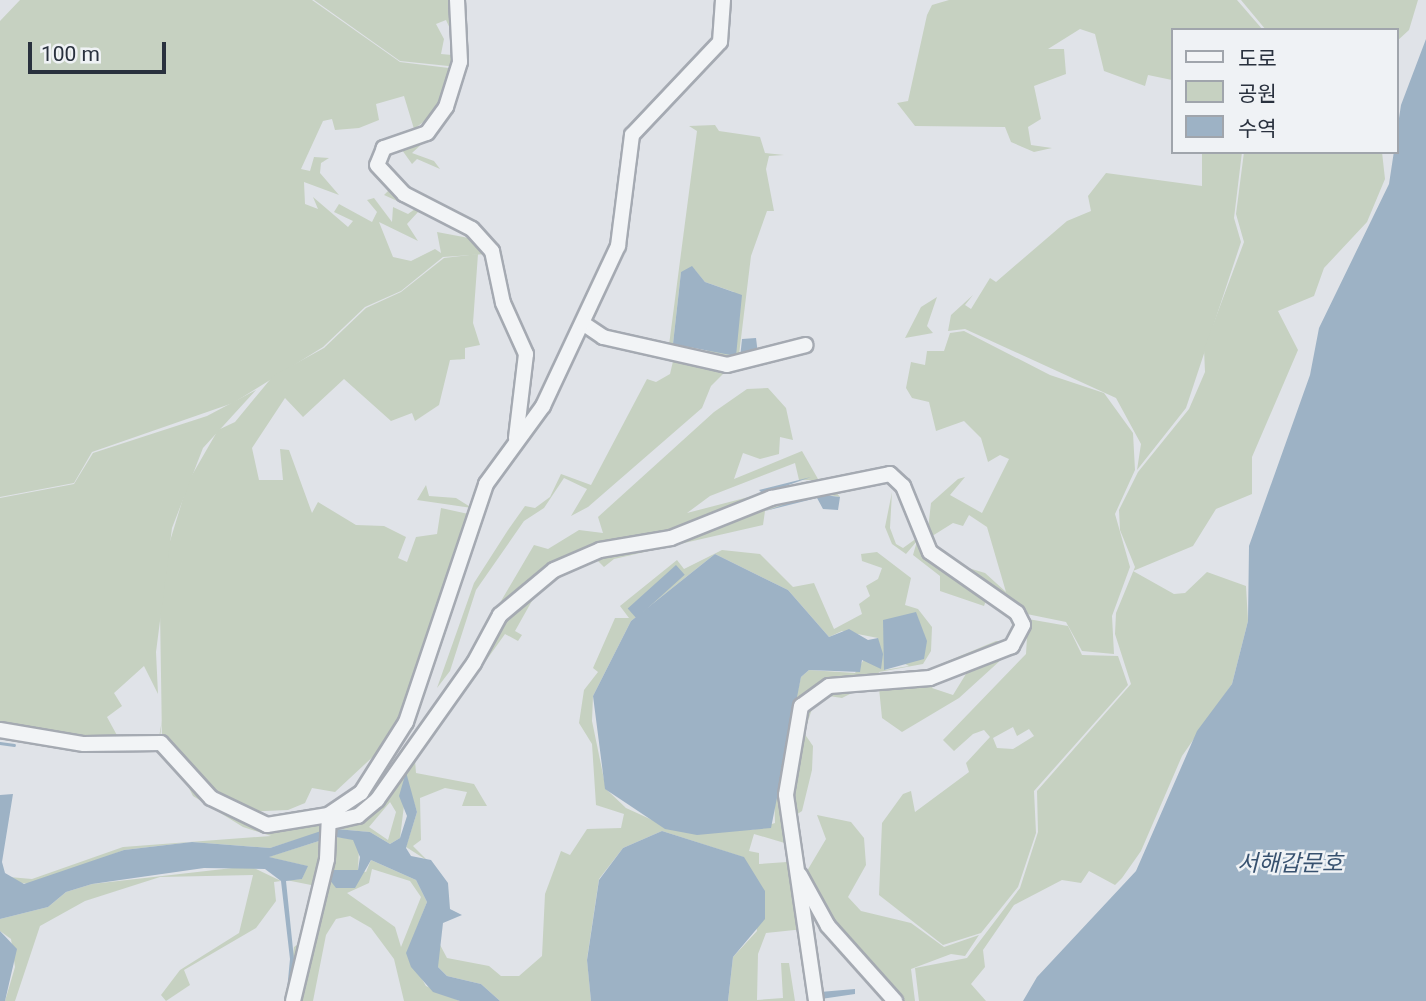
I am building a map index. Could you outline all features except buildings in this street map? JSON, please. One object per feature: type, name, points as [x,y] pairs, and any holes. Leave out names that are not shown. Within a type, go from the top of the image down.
[{"type":"street","points":[[457,0],[460,62],[446,107],[427,133],[384,148],[377,165],[404,194],[472,229],[492,251],[528,373],[514,442]]},
{"type":"street","points":[[293,1001],[330,818],[361,793],[406,722],[479,501],[514,442],[543,406],[584,324],[618,246],[632,135],[720,42],[723,0]]},
{"type":"street","points":[[584,324],[603,337],[727,365],[806,345]]},
{"type":"street","points":[[0,730],[72,743],[161,743],[203,792],[248,819],[277,825],[358,816],[377,800],[474,663],[500,615],[554,570],[600,550],[671,538],[771,498],[890,474],[903,486],[930,552],[1017,613],[1022,632],[1012,646],[930,678],[829,686],[807,698],[786,770],[816,1001]]},
{"type":"street","points":[[798,873],[828,926],[895,1001]]},
{"type":"green space","points":[[20,0],[312,0],[400,62],[457,69],[430,117],[414,129],[404,96],[376,104],[379,120],[359,128],[335,130],[332,119],[323,121],[301,169],[310,171],[314,157],[329,158],[321,163],[320,173],[339,195],[304,182],[305,204],[318,209],[313,197],[348,227],[353,221],[334,212],[339,204],[372,222],[377,212],[367,200],[374,198],[392,222],[393,207],[408,214],[415,209],[384,195],[389,190],[376,162],[405,196],[472,231],[486,254],[443,257],[401,291],[365,307],[323,347],[233,403],[92,452],[74,483],[0,497],[0,21]],"holes":[[[418,212],[467,232],[474,239],[437,232],[441,253],[435,249],[411,261],[393,257],[379,222],[418,241],[407,224]]]},
{"type":"green space","points":[[314,0],[455,0],[458,67],[400,61]],"holes":[[[446,20],[452,33],[452,55],[441,54],[444,39],[436,24]]]},
{"type":"green space","points":[[949,0],[1237,0],[1261,28],[1170,28],[1170,80],[1148,75],[1145,86],[1104,71],[1095,34],[1080,29],[1048,49],[1064,49],[1066,74],[1034,86],[1041,119],[1028,127],[1031,145],[1052,148],[1034,152],[1011,142],[1005,127],[915,126],[897,103],[908,101],[927,15],[932,5]]},
{"type":"green space","points":[[1241,0],[1418,0],[1409,30],[1398,40],[1398,28],[1264,28]]},
{"type":"green space","points":[[462,42],[469,62],[461,87],[439,128],[412,153],[434,161],[440,169],[417,159],[412,164],[402,150],[390,152],[385,166],[427,201],[476,224],[495,248],[472,226],[401,189],[379,161],[383,151],[420,140],[439,122],[460,75]]},
{"type":"green space","points":[[442,103],[431,127],[379,147],[375,161],[373,156],[378,147],[430,126]]},
{"type":"green space","points":[[715,125],[719,131],[760,137],[765,153],[784,155],[769,156],[766,169],[774,211],[767,211],[751,256],[738,363],[669,345],[697,131],[689,126]],"holes":[[[695,270],[705,282],[734,292],[706,352],[673,344],[681,272]]]},
{"type":"green space","points":[[1202,154],[1242,154],[1234,218],[1241,242],[1186,408],[1137,470],[1141,444],[1116,398],[965,329],[948,331],[951,315],[973,295],[965,305],[971,309],[990,278],[996,282],[1067,221],[1091,211],[1088,196],[1106,173],[1202,186]]},
{"type":"green space","points":[[1244,154],[1382,154],[1385,179],[1367,222],[1324,268],[1314,296],[1278,311],[1298,350],[1252,457],[1252,494],[1216,509],[1193,546],[1133,571],[1135,567],[1120,530],[1119,510],[1138,472],[1189,409],[1205,372],[1204,349],[1244,242],[1236,214]]},
{"type":"green space","points":[[478,254],[473,323],[480,345],[465,348],[465,359],[450,360],[439,405],[415,421],[412,413],[391,421],[344,379],[303,417],[285,398],[252,448],[259,480],[283,480],[280,449],[289,450],[312,513],[318,502],[356,525],[384,526],[406,537],[398,558],[407,562],[416,537],[437,534],[441,508],[473,515],[404,721],[368,782],[342,807],[324,814],[281,823],[247,818],[204,791],[162,739],[160,611],[167,551],[188,482],[218,430],[235,422],[273,376],[324,348],[366,308],[401,292],[444,258]],"holes":[[[393,738],[367,781],[341,806],[281,822],[240,812],[288,810],[305,803],[312,788],[335,792]]]},
{"type":"green space","points":[[937,297],[927,326],[933,333],[905,338],[921,307]]},
{"type":"green space","points":[[964,331],[1050,375],[1104,393],[1133,433],[1135,470],[1115,514],[1130,567],[1112,616],[1114,654],[1082,651],[1066,622],[1017,612],[944,563],[920,533],[928,529],[931,503],[958,479],[965,477],[950,495],[982,513],[1009,459],[1000,455],[988,462],[981,438],[964,421],[936,431],[929,402],[912,398],[906,388],[911,362],[925,365],[927,351],[944,351],[950,333]],"holes":[[[969,515],[987,527],[1006,592],[985,573],[952,563],[929,538],[953,523],[963,526]]]},
{"type":"green space","points":[[674,357],[678,363],[728,369],[711,386],[702,408],[588,507],[571,516],[587,489],[564,478],[544,508],[524,521],[476,590],[450,671],[437,688],[474,583],[525,506],[535,508],[550,497],[561,474],[591,485],[647,379],[656,382],[670,374]]},
{"type":"green space","points":[[768,388],[786,408],[793,440],[780,437],[779,454],[760,459],[743,453],[734,479],[802,451],[818,479],[884,471],[562,563],[494,613],[534,545],[548,549],[579,530],[603,533],[598,517],[714,412],[747,389]],"holes":[[[795,463],[799,480],[814,480],[687,513],[710,496]]]},
{"type":"green space","points":[[256,390],[203,448],[172,528],[156,652],[158,694],[144,666],[114,693],[122,706],[107,717],[119,739],[159,737],[162,720],[160,738],[111,742],[0,729],[0,498],[74,484],[93,453],[207,416]]},
{"type":"green space","points":[[426,485],[429,496],[456,498],[472,508],[417,500]]},
{"type":"green space","points":[[835,491],[840,497],[824,494],[765,511],[763,525],[614,559],[604,567],[594,557],[752,507]]},
{"type":"green space","points":[[892,492],[890,528],[896,544],[903,548],[917,538],[1018,624],[987,598],[984,606],[940,591],[940,576],[913,555],[917,541],[906,554],[892,544],[885,527]]},
{"type":"green space","points":[[722,550],[760,554],[793,587],[814,583],[834,629],[862,614],[859,604],[870,596],[866,586],[878,579],[882,568],[862,561],[861,554],[877,552],[911,578],[905,605],[918,609],[932,627],[931,651],[923,664],[879,672],[873,684],[809,693],[784,770],[804,929],[766,933],[758,954],[757,1000],[783,998],[781,963],[789,963],[795,1001],[728,1001],[733,957],[757,931],[743,857],[662,831],[623,848],[599,879],[587,959],[591,1001],[500,1001],[481,984],[447,976],[438,967],[438,941],[447,958],[489,966],[501,976],[519,976],[542,956],[545,894],[561,851],[570,855],[587,829],[621,828],[624,814],[596,805],[592,744],[579,723],[584,690],[598,672],[593,668],[615,618],[629,618],[620,606],[677,560],[684,569]],"holes":[[[715,554],[788,590],[829,637],[842,631],[878,638],[855,673],[809,670],[801,677],[774,791],[775,823],[752,830],[661,824],[626,808],[606,789],[592,721],[593,696],[631,621]],[[886,654],[909,666],[884,670]],[[754,834],[788,844],[787,862],[759,864],[759,853],[749,851]]]},
{"type":"green space","points":[[1133,571],[1174,594],[1185,593],[1207,572],[1246,586],[1248,621],[1232,684],[1182,756],[1141,851],[1122,878],[1115,885],[1089,871],[1081,883],[1062,880],[1014,905],[983,950],[985,967],[971,984],[986,1001],[919,1001],[915,968],[967,958],[1020,888],[1038,832],[1037,791],[1131,684],[1115,634],[1116,613]]},
{"type":"green space","points":[[528,597],[533,599],[515,631],[522,635],[518,641],[505,634],[415,760],[416,773],[474,784],[487,806],[462,806],[467,792],[445,788],[420,798],[421,840],[413,846],[428,861],[406,847],[417,812],[407,781],[400,838],[390,844],[370,832],[336,829],[336,837],[353,839],[359,848],[358,870],[366,872],[371,860],[416,880],[427,902],[407,953],[426,986],[460,1001],[404,1001],[394,959],[371,928],[350,916],[336,919],[326,935],[313,1001],[296,1001],[333,828],[362,816],[493,627]],"holes":[[[390,802],[396,812],[388,840],[369,827]],[[372,869],[410,881],[421,897],[401,947],[395,927],[347,893],[369,883]]]},
{"type":"green space","points":[[1028,619],[1068,626],[1082,655],[1118,656],[1128,685],[1034,791],[1036,833],[1018,887],[981,933],[943,945],[879,895],[882,823],[903,794],[911,791],[915,812],[969,772],[966,763],[990,737],[984,730],[973,734],[954,751],[943,740],[1026,654]],"holes":[[[1013,727],[1017,736],[1029,729],[1034,736],[1013,749],[997,748],[993,738]]]},
{"type":"green space","points":[[996,641],[1012,642],[915,680],[924,671]]},
{"type":"green space","points":[[1003,658],[959,698],[902,732],[882,718],[879,688],[943,675],[932,688],[953,695],[969,669]]},
{"type":"green space","points":[[862,688],[842,698],[822,695],[813,706],[804,733],[813,746],[812,770],[802,811],[790,819],[788,770],[804,706],[830,689]]},
{"type":"green space","points":[[0,732],[84,746],[143,742],[160,745],[172,754],[202,794],[236,816],[277,827],[327,818],[323,867],[292,1001],[286,1001],[294,947],[301,942],[316,886],[286,880],[302,879],[307,866],[268,857],[322,840],[321,832],[270,848],[192,842],[124,850],[34,884],[18,883],[9,877],[32,879],[123,847],[271,836],[243,827],[193,796],[178,766],[158,747],[84,749]]},
{"type":"green space","points":[[817,815],[851,822],[864,838],[866,865],[848,897],[861,911],[911,923],[944,947],[979,935],[965,956],[951,954],[911,969],[915,1001],[898,1001],[833,927],[804,876],[826,839]]},
{"type":"green space","points":[[250,866],[281,881],[274,882],[276,901],[256,928],[184,970],[190,985],[166,1001],[161,995],[180,970],[239,933],[253,875],[160,877],[85,901],[40,926],[15,1001],[5,1001],[15,967],[11,939],[0,931],[0,919],[48,907],[66,892],[92,884]]},
{"type":"water","name":"서해갑문호","points":[[1426,39],[1426,1001],[1023,1001],[1037,977],[1136,871],[1197,731],[1232,684],[1248,621],[1249,546],[1310,375],[1319,328],[1389,184],[1394,154],[1398,154],[1401,105]]},
{"type":"water","points":[[692,266],[705,282],[742,295],[736,356],[673,344],[681,272]]},
{"type":"water","points":[[756,338],[758,354],[740,358],[742,339]]},
{"type":"water","points":[[811,477],[763,494],[759,490]]},
{"type":"water","points":[[816,494],[840,497],[838,510],[823,509],[817,498],[765,511]]},
{"type":"water","points":[[715,554],[788,590],[829,637],[849,629],[868,640],[878,638],[883,654],[881,669],[862,660],[860,672],[809,670],[801,677],[771,828],[697,835],[665,829],[605,789],[593,696],[631,621]]},
{"type":"water","points":[[676,565],[685,575],[636,618],[628,608]]},
{"type":"water","points":[[916,612],[927,641],[924,659],[884,670],[883,620]]},
{"type":"water","points":[[406,772],[417,812],[406,848],[411,856],[431,860],[448,883],[450,909],[462,915],[443,923],[438,967],[447,976],[481,984],[500,1001],[460,1001],[433,992],[411,967],[406,953],[427,902],[416,880],[371,860],[355,888],[336,888],[329,879],[332,870],[358,870],[360,857],[353,840],[336,837],[336,829],[370,832],[390,844],[400,838],[407,816],[399,796]]},
{"type":"water","points":[[13,794],[2,862],[5,873],[24,884],[124,850],[192,842],[270,848],[321,831],[322,840],[269,857],[308,866],[302,879],[286,881],[294,959],[286,1001],[290,959],[281,881],[265,869],[204,868],[92,884],[66,892],[48,907],[0,919],[0,795]]},
{"type":"water","points":[[662,831],[744,857],[765,891],[765,919],[733,957],[728,1001],[591,1001],[587,960],[599,880],[623,848]]},
{"type":"water","points":[[0,931],[17,949],[5,1001],[0,1001]]},
{"type":"water","points":[[855,989],[855,994],[821,999],[820,992]]},
{"type":"waterway","points":[[0,743],[14,745]]}]
